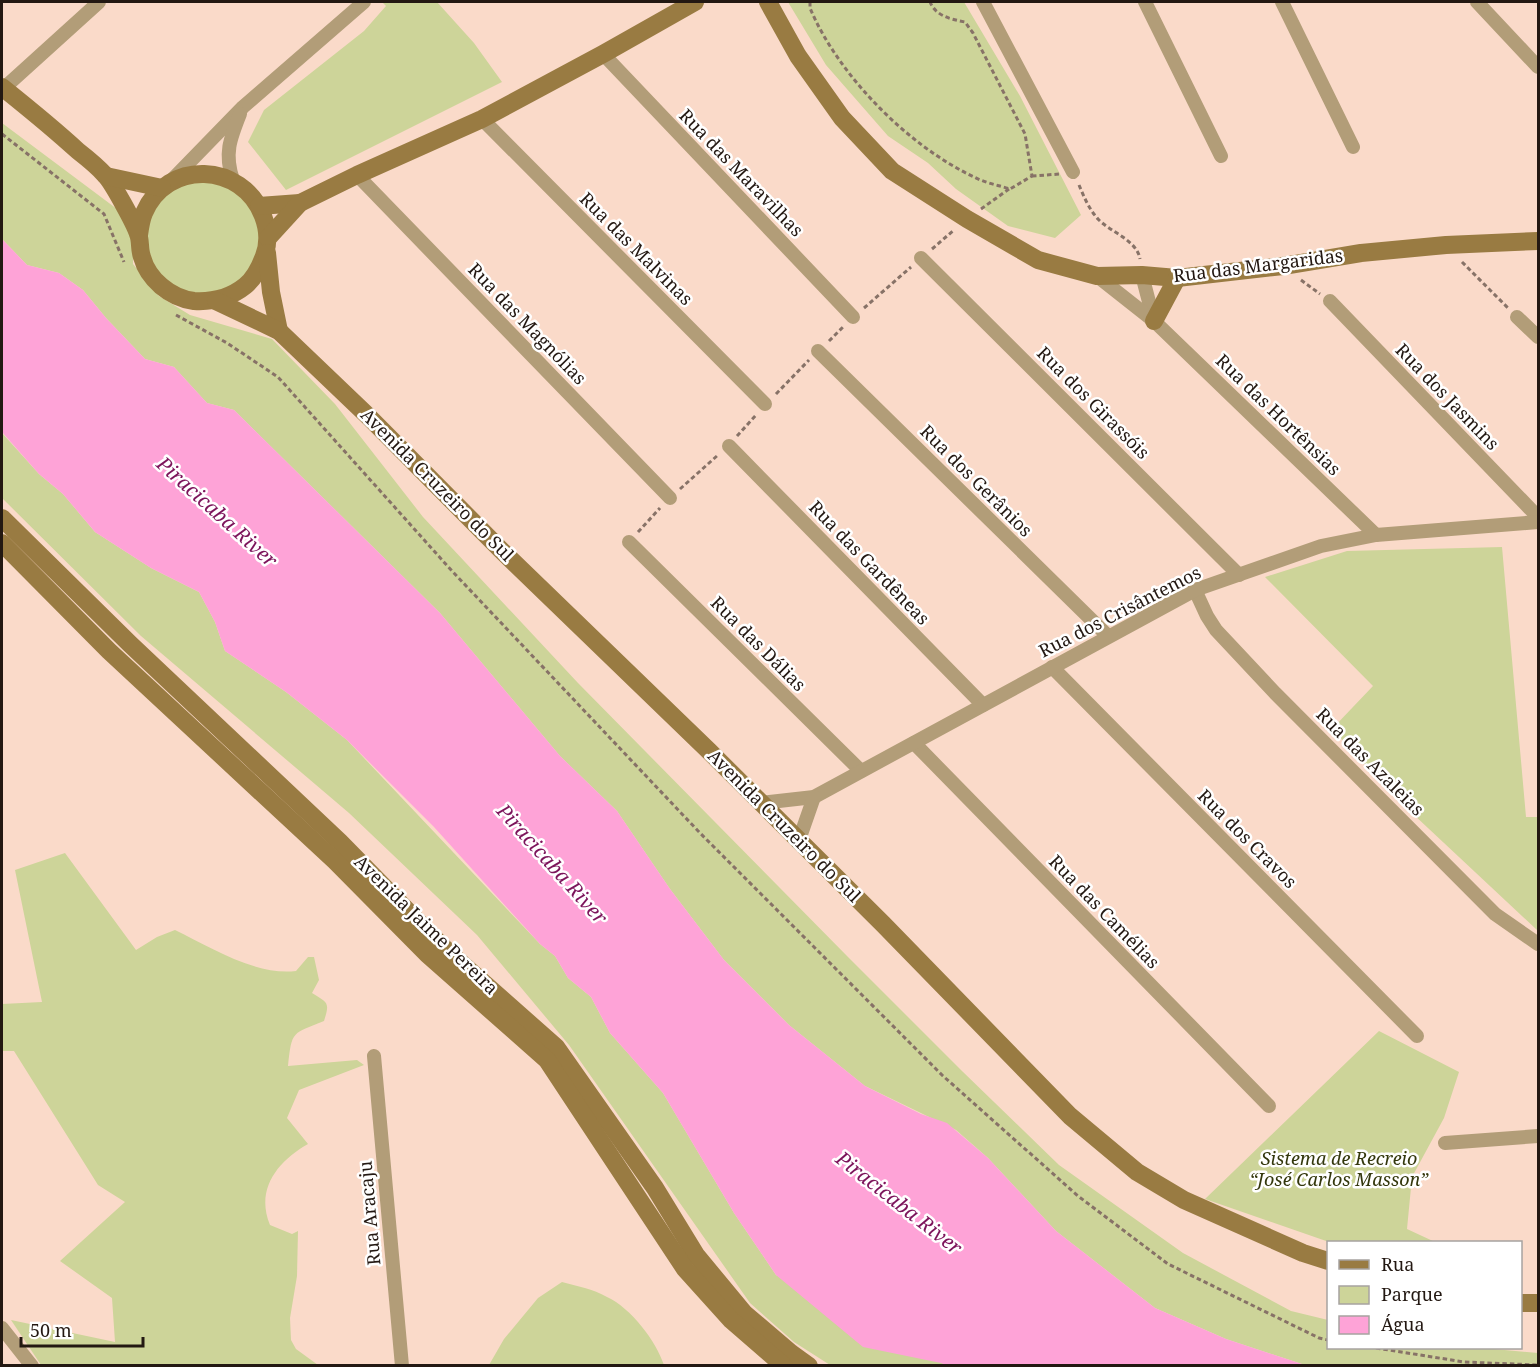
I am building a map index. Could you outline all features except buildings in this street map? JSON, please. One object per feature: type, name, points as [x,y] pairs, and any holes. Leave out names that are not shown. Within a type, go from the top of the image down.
[{"type":"street","points":[[99,2],[3,87],[106,176],[139,235]]},
{"type":"street","points":[[300,203],[267,243],[258,271],[245,286],[216,301],[186,300],[166,291],[151,276],[141,256],[139,235],[143,214],[152,199],[243,107],[364,2]]},
{"type":"street","points":[[259,206],[300,203],[482,119],[695,2]]},
{"type":"street","name":"Rua das Margaridas","points":[[768,2],[798,56],[842,118],[892,171],[967,219],[1038,260],[1097,276],[1142,275],[1177,278],[1283,266],[1361,253],[1539,241]]},
{"type":"street","points":[[983,2],[1073,172]]},
{"type":"street","points":[[1145,2],[1221,156]]},
{"type":"street","points":[[1282,2],[1353,147]]},
{"type":"street","points":[[1477,2],[1539,67]]},
{"type":"street","name":"Rua das Maravilhas","points":[[603,54],[853,316]]},
{"type":"street","points":[[233,180],[227,150],[243,107]]},
{"type":"street","name":"Rua das Malvinas","points":[[482,119],[765,404]]},
{"type":"street","points":[[106,176],[165,186],[198,174],[216,174],[233,180],[248,191],[259,206],[266,224],[271,292],[279,331]]},
{"type":"street","name":"Rua das Magnólias","points":[[357,175],[670,498]]},
{"type":"street","name":"Rua dos Girassóis","points":[[921,258],[1239,575]]},
{"type":"street","points":[[1142,275],[1154,321]]},
{"type":"street","name":"Rua das Hortênsias","points":[[1097,276],[1154,321],[1376,535]]},
{"type":"street","points":[[1154,321],[1177,278]]},
{"type":"street","name":"Avenida Cruzeiro do Sul","points":[[216,301],[279,331],[799,840],[1070,1116],[1137,1172],[1184,1200],[1303,1253],[1327,1260]]},
{"type":"street","name":"Rua dos Jasmins","points":[[1330,301],[1539,517]]},
{"type":"street","points":[[1517,317],[1539,337]]},
{"type":"street","name":"Rua dos Gerânios","points":[[818,351],[1108,636]]},
{"type":"street","name":"Rua das Gardêneas","points":[[729,446],[983,705]]},
{"type":"street","name":"Avenida Jaime Pereira","points":[[2,518],[138,652],[340,842],[443,947],[556,1047],[655,1188],[696,1255],[744,1313],[791,1353],[809,1365]]},
{"type":"street","name":"Rua dos Crisântemos","points":[[761,803],[814,797],[1195,590],[1321,546],[1376,535],[1539,522]]},
{"type":"street","name":"Rua das Dálias","points":[[629,542],[861,771]]},
{"type":"street","name":"Avenida Jaime Pereira","points":[[2,543],[109,651],[335,861],[427,954],[547,1060],[685,1269],[731,1320],[784,1365]]},
{"type":"street","name":"Rua das Azaleias","points":[[1195,590],[1216,630],[1275,693],[1495,914],[1539,944]]},
{"type":"street","name":"Rua dos Cravos","points":[[1052,667],[1417,1036]]},
{"type":"street","name":"Rua das Camélias","points":[[914,743],[1269,1106]]},
{"type":"street","points":[[799,840],[814,797]]},
{"type":"street","name":"Rua Aracaju","points":[[374,1056],[402,1365]]},
{"type":"street","points":[[1445,1143],[1539,1136]]},
{"type":"street","points":[[1522,1304],[1539,1304]]},
{"type":"street","points":[[2,1328],[32,1365]]},
{"type":"path","points":[[810,2],[810,8],[820,31],[860,85],[891,118],[925,146],[947,162],[976,178],[1010,189],[1032,176],[1073,172],[1088,206],[1098,219],[1139,253],[1142,275]]},
{"type":"path","points":[[930,2],[933,8],[945,17],[965,22],[973,33],[1024,134],[1032,176]]},
{"type":"path","points":[[2,134],[104,214],[124,262],[131,270]]},
{"type":"path","points":[[1446,246],[1517,317]]},
{"type":"path","points":[[1283,266],[1330,301]]},
{"type":"path","points":[[169,311],[227,343],[278,377],[452,571],[700,833],[944,1076],[1061,1181],[1168,1264],[1319,1338],[1327,1340]]},
{"type":"path","points":[[1388,1349],[1464,1362],[1539,1365]]},
{"type":"green space","points":[[382,2],[437,2],[474,43],[502,82],[286,190],[248,142],[264,110],[364,31],[386,6]]},
{"type":"green space","points":[[788,2],[964,2],[1020,96],[1081,215],[1055,238],[1008,226],[956,189],[928,163],[888,136],[826,65]]},
{"type":"green space","points":[[2,123],[121,212],[133,235],[133,264],[159,296],[190,315],[272,339],[335,404],[423,517],[578,683],[848,957],[1059,1165],[1183,1253],[1291,1311],[1327,1320],[1327,1349],[1494,1349],[1538,1353],[1538,1365],[1305,1365],[1226,1339],[1155,1308],[1056,1231],[988,1158],[956,1130],[865,1086],[789,1025],[724,960],[670,889],[617,811],[560,756],[440,613],[234,410],[207,403],[174,367],[145,359],[83,290],[59,273],[27,265],[2,239]]},
{"type":"green space","points":[[203,182],[224,186],[242,199],[255,217],[259,238],[255,259],[242,277],[224,290],[203,294],[182,290],[164,277],[151,259],[147,238],[151,217],[164,199],[182,186]]},
{"type":"green space","points":[[2,433],[39,474],[63,494],[95,532],[151,568],[199,592],[215,622],[225,651],[286,692],[347,740],[540,944],[555,956],[568,978],[591,997],[610,1033],[663,1093],[734,1213],[776,1275],[946,1365],[830,1365],[794,1342],[750,1303],[569,1045],[477,935],[349,813],[141,636],[2,498]]},
{"type":"green space","points":[[1502,547],[1526,817],[1538,817],[1537,930],[1397,799],[1332,729],[1373,686],[1265,577],[1347,551]]},
{"type":"green space","points":[[65,853],[136,950],[157,937],[175,930],[234,959],[265,969],[296,971],[308,957],[314,957],[319,980],[312,993],[326,1004],[326,1015],[324,1021],[305,1028],[293,1039],[288,1066],[357,1060],[364,1065],[299,1090],[287,1118],[308,1144],[287,1159],[272,1177],[265,1200],[270,1225],[292,1234],[298,1231],[297,1276],[290,1318],[291,1340],[296,1349],[318,1365],[41,1365],[11,1320],[115,1342],[112,1298],[60,1261],[125,1202],[98,1185],[14,1051],[2,1051],[2,1004],[42,1002],[15,870]]},
{"type":"green space","name":"Sistema de Recreio “José Carlos Masson”","points":[[1379,1031],[1459,1072],[1444,1118],[1412,1177],[1407,1229],[1433,1241],[1327,1241],[1205,1199]]},
{"type":"green space","points":[[562,1282],[596,1292],[625,1309],[649,1336],[664,1365],[489,1365],[504,1339],[538,1298]]},
{"type":"water","name":"Piracicaba River","points":[[2,239],[27,265],[59,273],[83,290],[145,359],[174,367],[207,403],[234,410],[440,613],[560,756],[617,811],[670,889],[724,960],[789,1025],[865,1086],[921,1114],[947,1123],[988,1158],[1056,1231],[1155,1308],[1226,1339],[1305,1365],[946,1365],[863,1347],[776,1275],[734,1213],[663,1093],[610,1033],[591,997],[568,978],[555,956],[540,944],[434,827],[347,740],[286,692],[225,651],[215,622],[199,592],[151,568],[95,532],[63,494],[39,474],[2,432]]}]
